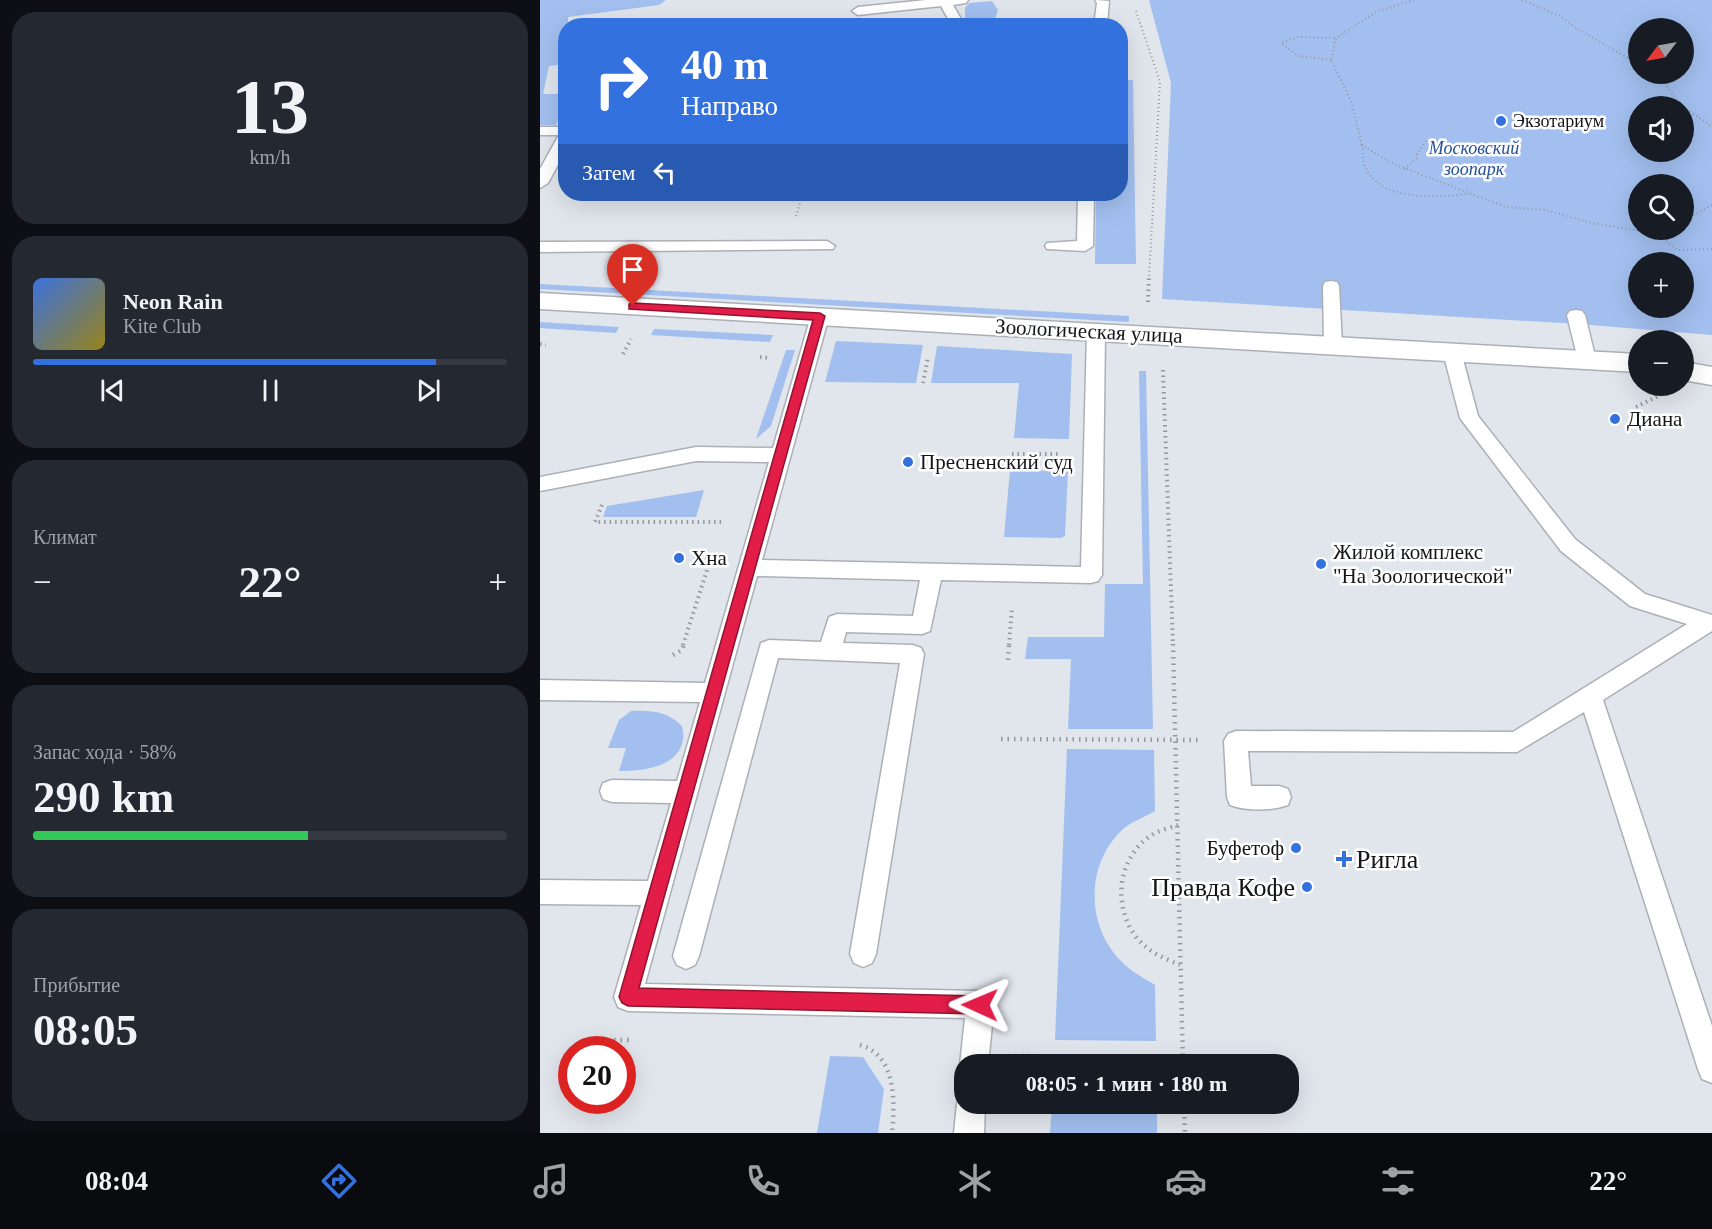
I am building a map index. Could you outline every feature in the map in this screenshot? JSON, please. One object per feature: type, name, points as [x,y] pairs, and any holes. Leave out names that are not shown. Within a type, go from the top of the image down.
[{"type":"street","name":"Зоологическая улица","points":[[540,301],[1628,362]]},
{"type":"street","points":[[1694,373],[1712,376]]},
{"type":"lane","points":[[858,10],[962,0]]},
{"type":"lane","points":[[1101,0],[1103,1],[1101,18]]},
{"type":"lane","points":[[944,1],[954,18]]},
{"type":"lane","points":[[540,131],[558,131]]},
{"type":"lane","points":[[546,181],[558,154]]},
{"type":"lane","points":[[1053,246],[1085,246],[1086,201]]},
{"type":"lane","points":[[540,247],[827,246]]},
{"type":"lane","points":[[1331,286],[1333,345]]},
{"type":"lane","points":[[1576,315],[1587,360]]},
{"type":"lane","points":[[820,316],[628,997],[980,1005],[975,1054]]},
{"type":"lane","points":[[748,568],[1091,575],[1096,332]]},
{"type":"lane","points":[[1452,352],[1469,418],[1568,545],[1638,600],[1710,626]]},
{"type":"lane","points":[[540,484],[696,454],[780,455]]},
{"type":"lane","points":[[830,651],[837,623],[922,625],[932,573]]},
{"type":"lane","points":[[1279,797],[1239,797],[1236,741],[1517,742],[1590,695],[1710,626]]},
{"type":"lane","points":[[686,956],[769,649],[913,654],[863,954]]},
{"type":"lane","points":[[540,690],[714,693]]},
{"type":"lane","points":[[1590,695],[1712,1069]]},
{"type":"lane","points":[[612,791],[685,792]]},
{"type":"lane","points":[[540,892],[657,893]]},
{"type":"lane","points":[[969,1133],[970,1114]]},
{"type":"path","points":[[1331,60],[1292,55],[1281,44],[1298,37],[1336,38],[1376,12],[1414,0]]},
{"type":"path","points":[[1522,0],[1560,16],[1628,58]]},
{"type":"path","points":[[1135,10],[1160,82],[1148,301]]},
{"type":"path","points":[[1336,38],[1331,60],[1346,83],[1357,118],[1362,145],[1361,160],[1372,177],[1392,191],[1442,197],[1470,194]]},
{"type":"path","points":[[1694,115],[1712,126]]},
{"type":"path","points":[[1404,169],[1417,158],[1417,154],[1427,139]]},
{"type":"path","points":[[1362,145],[1404,169],[1506,207],[1546,210],[1592,223],[1628,229]]},
{"type":"path","points":[[1694,214],[1712,205]]},
{"type":"path","points":[[1665,240],[1677,250],[1712,249]]},
{"type":"path","points":[[540,344],[546,345]]},
{"type":"path","points":[[623,354],[628,345]]},
{"type":"path","points":[[923,383],[929,351]]},
{"type":"path","points":[[760,357],[773,358]]},
{"type":"path","points":[[1162,363],[1177,740],[1183,1054]]},
{"type":"path","points":[[1636,407],[1658,396]]},
{"type":"path","points":[[1012,454],[1068,454]]},
{"type":"path","points":[[592,503],[603,501],[595,522],[722,522]]},
{"type":"path","points":[[720,528],[725,511]]},
{"type":"path","points":[[665,660],[682,650],[713,550]]},
{"type":"path","points":[[694,557],[711,558]]},
{"type":"path","points":[[1001,739],[1236,741]]},
{"type":"path","points":[[1178,825],[1166,827],[1142,842],[1125,864],[1119,891],[1125,920],[1141,945],[1167,962],[1180,965]]},
{"type":"path","points":[[855,1044],[867,1046],[883,1061],[892,1081],[895,1106],[892,1133]]},
{"type":"path","points":[[1184,1114],[1185,1133]]},
{"type":"green space","points":[[540,0],[666,0],[659,5],[558,18],[558,65],[549,66],[543,94],[558,94],[558,120],[556,125],[540,125]]},
{"type":"green space","name":"Московский зоопарк","points":[[1149,0],[1712,0],[1712,335],[1694,334],[1694,330],[1651,330],[1162,299],[1171,83]]},
{"type":"green space","points":[[992,1],[998,10],[995,18],[965,18],[965,8],[969,3]]},
{"type":"green space","points":[[1128,80],[1133,80],[1136,264],[1095,264],[1096,201],[1128,201]]},
{"type":"green space","points":[[540,284],[1129,316],[1129,322],[540,289]]},
{"type":"green space","points":[[540,322],[619,327],[616,333],[540,328]]},
{"type":"green space","points":[[654,329],[773,335],[770,342],[651,335]]},
{"type":"green space","points":[[836,341],[923,345],[916,383],[825,382]]},
{"type":"green space","points":[[937,346],[1072,354],[1069,439],[1014,438],[1019,383],[931,383]]},
{"type":"green space","points":[[786,350],[795,350],[771,426],[756,439]]},
{"type":"green space","points":[[1139,371],[1146,371],[1153,729],[1068,729],[1071,659],[1025,659],[1028,637],[1104,637],[1105,584],[1143,584]]},
{"type":"green space","points":[[1010,470],[1068,471],[1065,536],[1061,538],[1004,537]]},
{"type":"green space","points":[[704,490],[696,517],[603,517],[607,506]]},
{"type":"green space","points":[[631,711],[665,714],[682,726],[683,740],[674,757],[648,769],[619,771],[626,748],[608,748],[619,720]]},
{"type":"green space","points":[[1067,749],[1154,750],[1155,811],[1126,826],[1111,843],[1096,877],[1095,895],[1096,913],[1109,947],[1129,968],[1155,985],[1156,1041],[1055,1040]]},
{"type":"green space","points":[[830,1056],[863,1057],[884,1089],[878,1133],[817,1133]]},
{"type":"green space","points":[[1051,1114],[1157,1114],[1157,1133],[1050,1133]]},
{"type":"place","name":"Экзотариум","points":[[1501,121]]},
{"type":"place","name":"Диана","points":[[1615,419]]},
{"type":"place","name":"Пресненский суд","points":[[908,462]]},
{"type":"place","name":"Хна","points":[[679,558]]},
{"type":"place","name":"Жилой комплекс \"На Зоологической\"","points":[[1321,564]]},
{"type":"place","name":"Буфетоф","points":[[1296,848]]},
{"type":"place","name":"Ригла","points":[[1344,859]]},
{"type":"place","name":"Правда Кофе","points":[[1307,887]]},
{"type":"route","points":[[633,306],[820,316],[628,997],[980,1005]]}]
